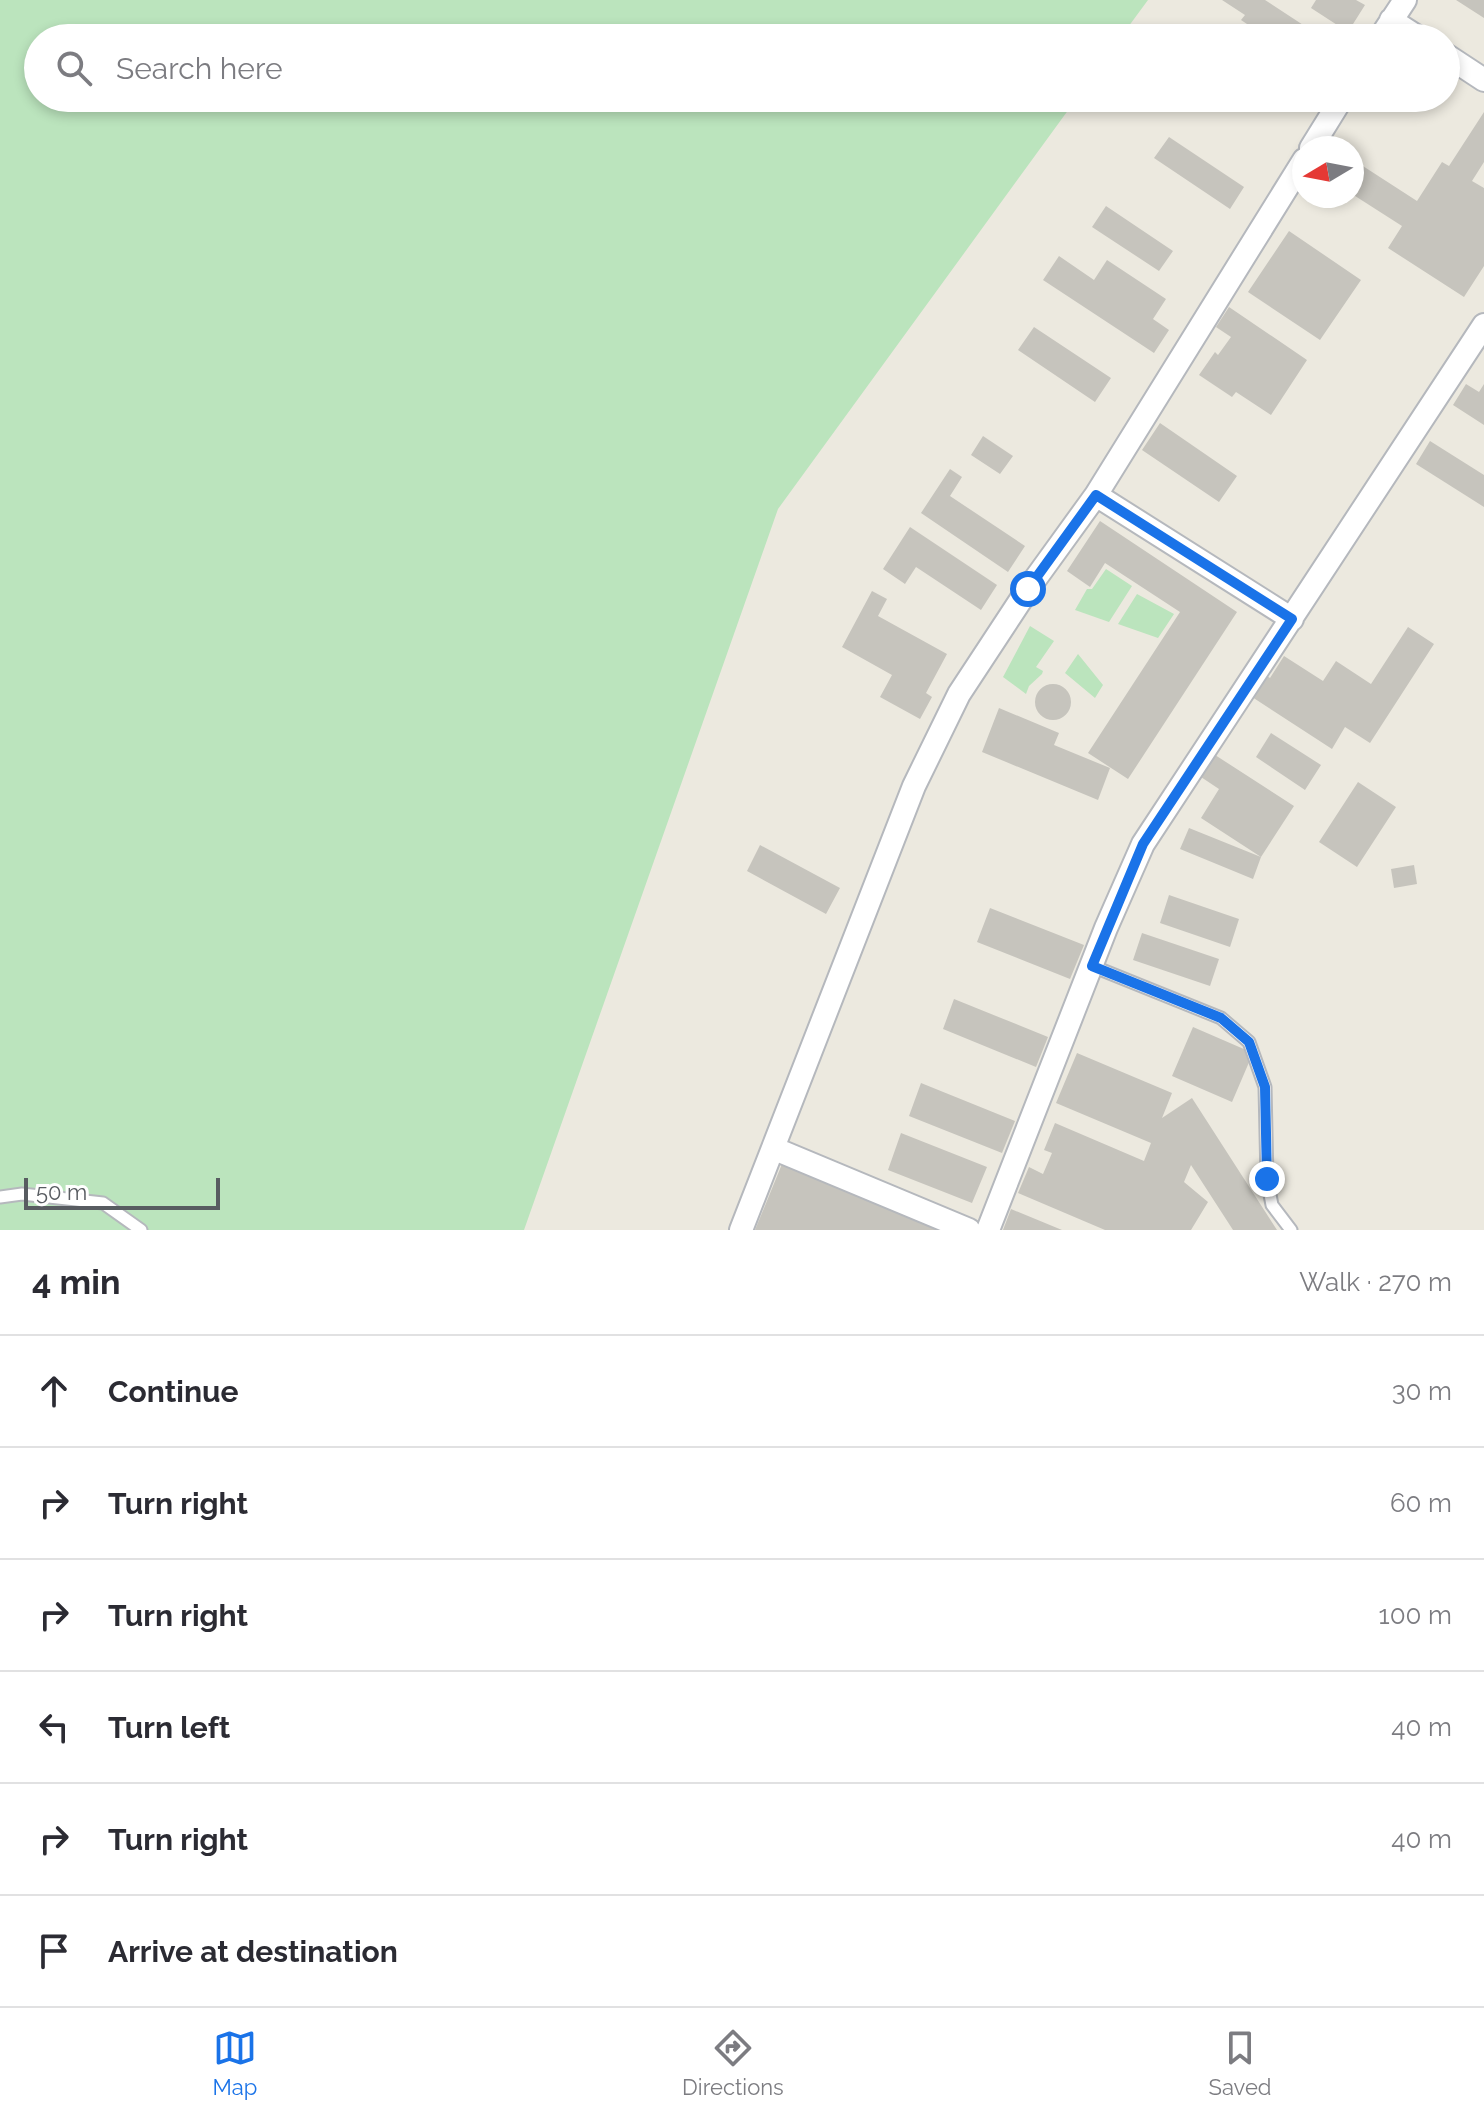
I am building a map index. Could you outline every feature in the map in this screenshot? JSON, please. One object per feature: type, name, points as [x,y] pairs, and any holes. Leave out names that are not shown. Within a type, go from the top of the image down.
[{"type":"street","points":[[1389,24],[1405,0]]},
{"type":"street","points":[[1460,64],[1484,80]]},
{"type":"street","points":[[1318,136],[1333,112]]},
{"type":"street","points":[[741,1230],[914,786],[959,694],[1028,589],[1096,495],[1292,179]]},
{"type":"street","points":[[988,1230],[1143,844],[1484,325]]},
{"type":"street","points":[[1096,495],[1292,619]]},
{"type":"street","points":[[775,1149],[969,1230]]},
{"type":"lane","points":[[1092,966],[1221,1018],[1249,1042],[1265,1087],[1267,1179],[1272,1205],[1291,1230]]},
{"type":"lane","points":[[0,1197],[22,1194],[103,1203],[141,1230]]},
{"type":"green space","points":[[0,0],[1148,0],[1130,24],[24,24],[24,112],[1067,112],[778,509],[524,1230],[0,1230]]},
{"type":"green space","points":[[1106,569],[1132,586],[1109,622],[1075,610],[1087,589],[1092,589]]},
{"type":"green space","points":[[1137,594],[1174,614],[1158,638],[1118,624]]},
{"type":"green space","points":[[1030,626],[1054,641],[1036,667],[1043,671],[1042,674],[1029,686],[1026,694],[1003,677]]},
{"type":"green space","points":[[1078,654],[1103,685],[1095,698],[1065,673]]},
{"type":"building","points":[[1222,0],[1265,0],[1302,24],[1247,24],[1241,20],[1245,15]]},
{"type":"building","points":[[1316,0],[1356,0],[1365,5],[1353,24],[1336,24],[1311,8]]},
{"type":"building","points":[[1456,0],[1484,0],[1484,18]]},
{"type":"building","points":[[1484,112],[1484,162],[1472,181],[1484,188],[1484,266],[1464,297],[1388,248],[1402,226],[1364,202],[1364,167],[1417,201],[1442,162],[1449,166]]},
{"type":"building","points":[[1169,137],[1244,187],[1230,209],[1154,158]]},
{"type":"building","points":[[1106,206],[1173,251],[1159,271],[1092,227]]},
{"type":"building","points":[[1289,231],[1361,280],[1320,340],[1248,292]]},
{"type":"building","points":[[1059,256],[1094,280],[1107,260],[1166,299],[1153,319],[1169,330],[1154,353],[1043,280]]},
{"type":"building","points":[[1229,307],[1307,360],[1271,415],[1236,392],[1232,397],[1199,375],[1215,352],[1218,355],[1231,337],[1216,327]]},
{"type":"building","points":[[1034,327],[1111,378],[1095,402],[1018,350]]},
{"type":"building","points":[[1466,384],[1479,392],[1484,384],[1484,425],[1453,405]]},
{"type":"building","points":[[1160,423],[1237,476],[1219,502],[1142,450]]},
{"type":"building","points":[[983,436],[1013,456],[1000,474],[971,455]]},
{"type":"building","points":[[1430,441],[1484,475],[1484,507],[1416,464]]},
{"type":"building","points":[[950,469],[962,477],[950,496],[1025,546],[1008,572],[921,513]]},
{"type":"building","points":[[1100,521],[1237,612],[1128,779],[1088,753],[1180,612],[1105,563],[1090,587],[1067,571]]},
{"type":"building","points":[[910,527],[997,585],[981,610],[916,567],[905,584],[883,569]]},
{"type":"building","points":[[872,591],[887,599],[878,616],[947,654],[926,693],[932,697],[920,719],[880,697],[892,675],[842,647]]},
{"type":"building","points":[[1408,627],[1434,644],[1370,743],[1345,727],[1332,749],[1249,695],[1264,674],[1270,678],[1284,656],[1323,681],[1336,661],[1371,684]]},
{"type":"building","points":[[1053,684],[1066,689],[1071,702],[1066,715],[1053,720],[1040,715],[1035,702],[1040,689]]},
{"type":"building","points":[[999,708],[1059,733],[1054,745],[1110,768],[1098,800],[982,752]]},
{"type":"building","points":[[1271,733],[1321,765],[1305,790],[1256,757]]},
{"type":"building","points":[[1212,753],[1294,806],[1261,857],[1201,818],[1219,789],[1198,775]]},
{"type":"building","points":[[1358,782],[1396,807],[1357,867],[1319,842]]},
{"type":"building","points":[[1189,828],[1261,857],[1253,879],[1180,849]]},
{"type":"building","points":[[760,845],[840,888],[826,914],[747,871]]},
{"type":"building","points":[[1414,865],[1417,884],[1394,888],[1391,869]]},
{"type":"building","points":[[1169,895],[1239,919],[1230,947],[1160,923]]},
{"type":"building","points":[[990,908],[1084,945],[1070,979],[977,942]]},
{"type":"building","points":[[1142,933],[1219,959],[1210,986],[1133,960]]},
{"type":"building","points":[[954,999],[1048,1037],[1036,1067],[943,1029]]},
{"type":"building","points":[[1193,1027],[1253,1053],[1232,1102],[1172,1076]]},
{"type":"building","points":[[1077,1053],[1172,1093],[1162,1118],[1192,1098],[1277,1230],[1233,1230],[1191,1165],[1184,1182],[1208,1202],[1191,1230],[1105,1230],[1018,1193],[1029,1167],[1043,1174],[1052,1153],[1044,1150],[1055,1123],[1144,1161],[1151,1143],[1056,1103]]},
{"type":"building","points":[[921,1083],[1015,1121],[1002,1153],[909,1116]]},
{"type":"building","points":[[901,1133],[987,1167],[972,1203],[888,1170]]},
{"type":"building","points":[[782,1164],[944,1230],[755,1230]]},
{"type":"building","points":[[1011,1209],[1062,1230],[1003,1230]]},
{"type":"route","points":[[1028,589],[1096,495],[1292,619],[1143,844],[1092,966],[1221,1018],[1249,1042],[1265,1087],[1267,1179]]}]
